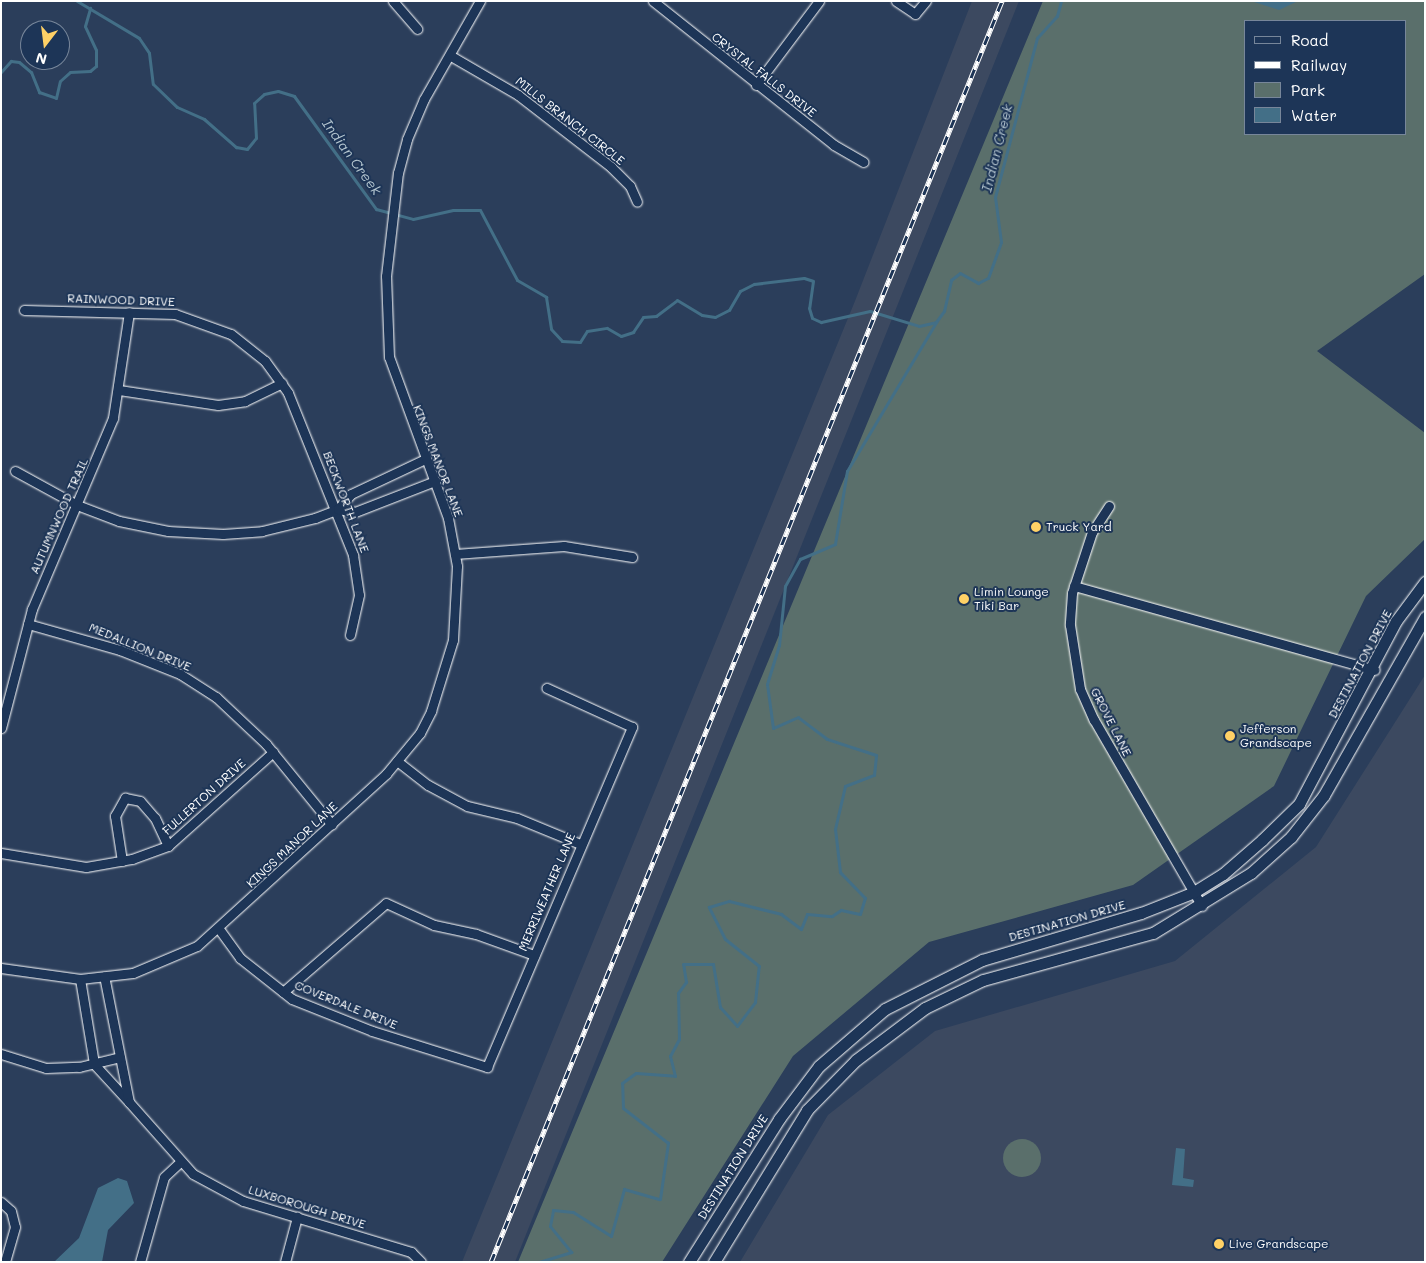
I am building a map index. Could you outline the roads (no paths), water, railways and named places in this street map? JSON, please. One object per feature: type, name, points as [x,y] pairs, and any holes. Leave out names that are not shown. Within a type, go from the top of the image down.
[{"type":"street","points":[[392,1],[417,29]]},
{"type":"street","name":"KINGS MANOR LANE","points":[[1,968],[80,979],[133,973],[170,959],[219,929],[398,761],[420,733],[447,666],[458,612],[455,554],[435,481],[389,357],[386,276],[398,173],[424,99],[480,1]]},
{"type":"street","name":"CRYSTAL FALLS DRIVE","points":[[653,1],[838,149],[864,162]]},
{"type":"street","points":[[756,85],[819,1]]},
{"type":"street","points":[[896,1],[915,14],[926,1]]},
{"type":"street","name":"MILLS BRANCH CIRCLE","points":[[450,56],[518,95],[611,167],[630,186],[637,202]]},
{"type":"street","name":"RAINWOOD DRIVE","points":[[24,310],[175,314],[217,327],[256,352],[282,383]]},
{"type":"street","name":"AUTUMNWOOD TRAIL","points":[[1,728],[28,624],[103,447],[119,390],[129,312]]},
{"type":"street","points":[[119,390],[218,406],[257,396],[282,383]]},
{"type":"street","name":"BECKWORTH LANE","points":[[282,383],[338,509],[358,574],[358,605],[350,635]]},
{"type":"street","points":[[338,509],[351,494],[426,459]]},
{"type":"street","points":[[15,471],[77,506],[142,527],[208,534],[276,528],[338,509],[356,512],[435,481]]},
{"type":"street","name":"GROVE LANE","points":[[1109,506],[1092,532],[1074,586],[1070,625],[1080,689],[1202,906]]},
{"type":"street","points":[[455,554],[520,546],[564,546],[632,557]]},
{"type":"street","name":"DESTINATION DRIVE","points":[[690,1262],[779,1119],[819,1066],[885,1009],[919,990],[982,960],[1141,913],[1194,892],[1223,874],[1299,804],[1374,670],[1396,621],[1425,582]]},
{"type":"street","points":[[1074,586],[1374,670]]},
{"type":"street","points":[[714,1262],[807,1110],[856,1060],[925,1008],[984,980],[1154,933],[1202,906],[1251,873],[1297,830],[1334,778],[1425,617]]},
{"type":"street","name":"MEDALLION DRIVE","points":[[28,624],[76,634],[180,674],[216,697],[273,752],[332,825]]},
{"type":"street","name":"MERRIWEATHER LANE","points":[[487,1067],[580,844],[632,727],[547,688]]},
{"type":"street","name":"FULLERTON DRIVE","points":[[1,853],[86,867],[122,861],[168,846],[273,752]]},
{"type":"street","points":[[398,761],[428,785],[467,806],[517,818],[580,844]]},
{"type":"street","points":[[122,861],[115,816],[125,798],[140,801],[155,818],[168,846]]},
{"type":"street","points":[[283,992],[386,903],[434,925],[476,934],[534,955]]},
{"type":"street","name":"COVERDALE DRIVE","points":[[219,929],[240,958],[283,992],[372,1031],[487,1067]]},
{"type":"street","name":"LUXBOROUGH DRIVE","points":[[104,976],[129,1102]]},
{"type":"street","points":[[80,979],[94,1064]]},
{"type":"street","points":[[919,990],[925,1008]]},
{"type":"street","points":[[1,1054],[46,1068],[94,1064],[120,1057]]},
{"type":"street","name":"LUXBOROUGH DRIVE","points":[[94,1064],[192,1174],[242,1200],[411,1252],[421,1261]]},
{"type":"street","points":[[140,1262],[164,1177],[180,1162]]},
{"type":"street","points":[[1,1202],[11,1211],[15,1227],[6,1262]]},
{"type":"street","points":[[285,1262],[297,1217]]},
{"type":"water","points":[[1251,1],[1298,1],[1279,10]]},
{"type":"water","points":[[1176,1148],[1185,1149],[1183,1178],[1194,1180],[1193,1187],[1172,1185]]},
{"type":"water","points":[[118,1178],[127,1181],[134,1203],[108,1230],[102,1262],[54,1262],[79,1238],[98,1188]]},
{"type":"waterway","name":"Indian Creek","points":[[77,1],[139,38],[149,53],[153,84],[177,107],[204,119],[236,147],[247,149],[256,138],[254,103],[264,94],[278,91],[294,96],[376,209],[413,219],[453,210],[480,210],[517,280],[546,297],[551,329],[562,341],[580,342],[587,331],[607,328],[621,336],[633,332],[643,317],[656,316],[677,300],[702,315],[715,317],[729,310],[740,291],[754,284],[804,278],[813,281],[809,308],[812,318],[821,322],[870,311],[919,326],[936,322],[944,311],[951,280],[960,273],[978,283],[988,278],[1001,242],[995,197],[1037,38],[1057,16],[1061,1]]},
{"type":"waterway","name":"Indian Creek","points":[[1,72],[11,61],[19,62],[31,72],[39,92],[56,98],[60,81],[70,72],[90,71],[96,66],[96,50],[85,26],[90,8]]},
{"type":"waterway","points":[[539,1262],[571,1252],[550,1226],[553,1210],[573,1212],[611,1236],[624,1189],[660,1199],[668,1143],[623,1108],[622,1083],[636,1073],[675,1076],[670,1056],[679,1039],[678,993],[686,982],[683,964],[713,964],[720,1007],[737,1026],[755,1002],[759,966],[725,939],[709,907],[729,901],[781,914],[801,929],[807,914],[832,916],[841,910],[860,914],[865,898],[840,872],[835,829],[845,786],[874,775],[876,755],[827,739],[798,717],[773,728],[767,684],[779,645],[785,586],[800,559],[835,544],[847,471],[936,322]]},
{"type":"railway","points":[[491,1262],[1002,1]]},
{"type":"place","name":"Truck Yard","points":[[1036,527]]},
{"type":"place","name":"Limin Lounge Tiki Bar","points":[[964,599]]},
{"type":"place","name":"Jefferson Grandscape","points":[[1230,736]]},
{"type":"place","name":"Live Grandscape","points":[[1219,1244]]}]
